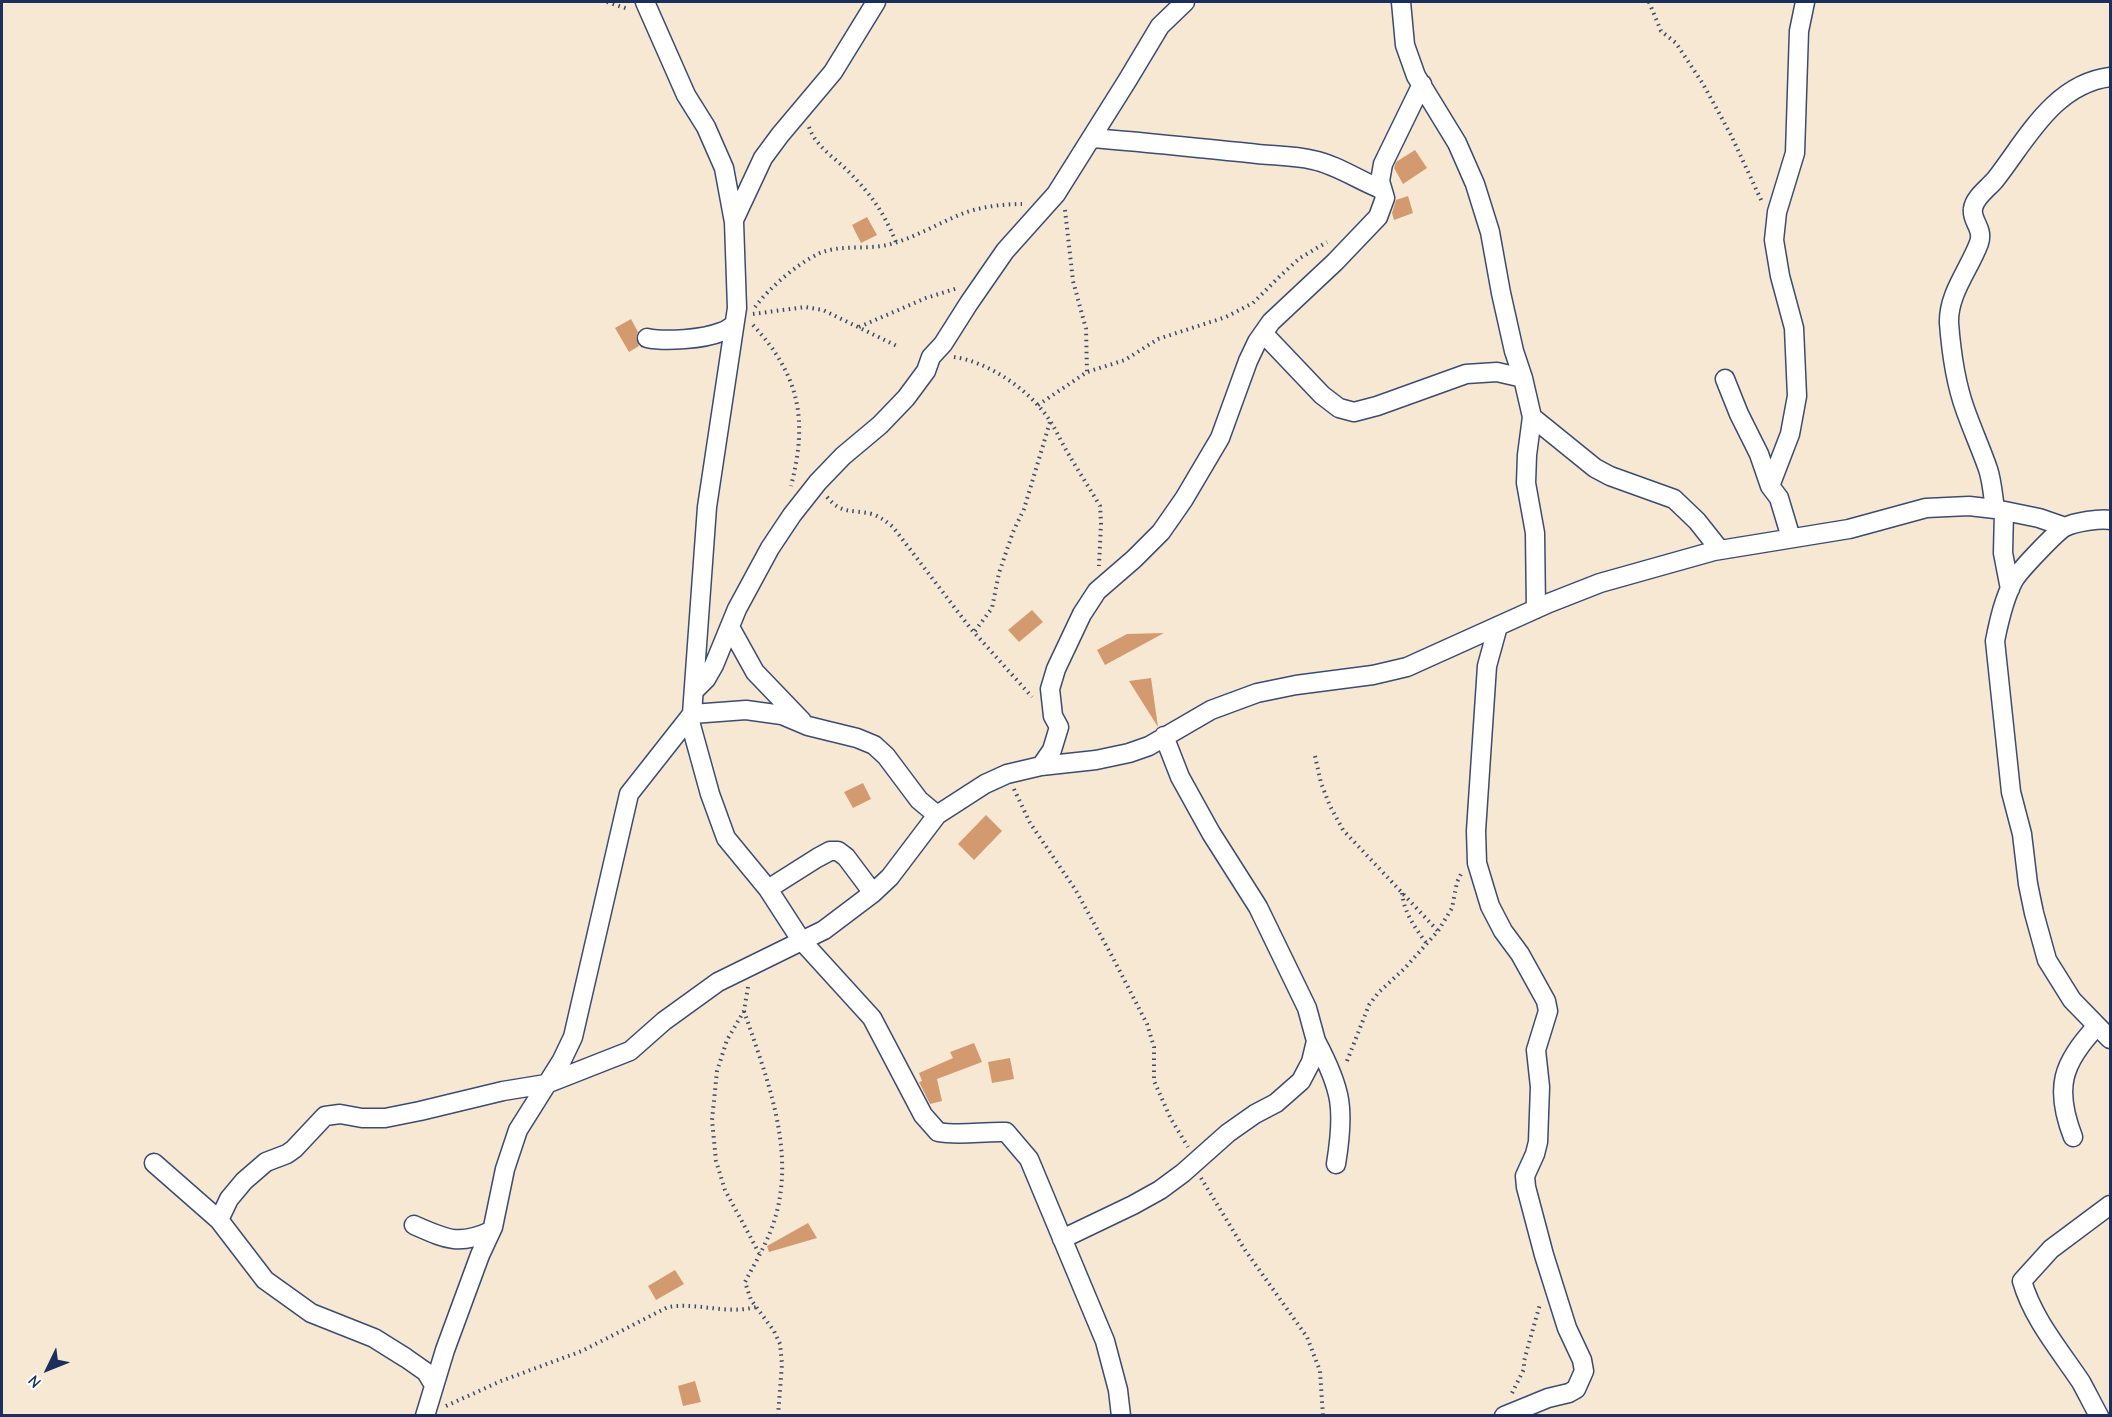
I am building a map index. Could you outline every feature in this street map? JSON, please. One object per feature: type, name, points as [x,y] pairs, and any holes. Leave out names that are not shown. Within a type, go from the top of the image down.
[{"type":"street","points":[[645,2],[686,95],[716,146],[724,168],[734,222],[737,308],[707,507],[695,690],[690,716],[710,794],[726,838],[768,889],[801,940],[872,1018],[923,1115],[938,1132],[964,1134],[987,1131],[1006,1132],[1029,1158],[1105,1341],[1118,1390],[1121,1416]]},
{"type":"street","points":[[734,222],[763,158],[833,72],[876,2]]},
{"type":"street","points":[[695,690],[706,679],[714,665],[737,609],[770,548],[818,482],[906,398],[926,370],[931,357],[943,344],[1005,251],[1060,186],[1160,26],[1185,2]]},
{"type":"street","points":[[1401,2],[1405,45],[1422,84],[1457,143],[1475,184],[1490,232],[1514,351],[1532,417],[1526,483],[1535,533],[1536,609]]},
{"type":"street","points":[[1770,486],[1790,434],[1797,396],[1794,328],[1780,276],[1774,240],[1777,212],[1795,153],[1799,31],[1805,2]]},
{"type":"street","points":[[2010,589],[2003,553],[1999,510],[1989,471],[1964,407],[1949,321],[1952,296],[1965,275],[1980,240],[1979,226],[1974,219],[1972,209],[1976,201],[1994,182],[2048,108],[2068,93],[2098,79],[2110,77]]},
{"type":"street","points":[[1041,766],[1052,750],[1059,727],[1053,716],[1050,689],[1056,669],[1083,614],[1097,591],[1161,532],[1184,499],[1220,438],[1248,361],[1271,322],[1355,243],[1378,217],[1385,198],[1380,181],[1383,164],[1422,84]]},
{"type":"street","points":[[1092,138],[1261,155],[1295,156],[1337,167],[1381,189]]},
{"type":"street","points":[[647,338],[659,341],[697,337],[721,332],[734,324]]},
{"type":"street","points":[[1263,333],[1322,395],[1339,408],[1354,412],[1466,375],[1497,372],[1523,378]]},
{"type":"street","points":[[1725,379],[1759,454],[1770,486],[1779,498],[1791,538]]},
{"type":"street","points":[[1532,417],[1594,468],[1674,499],[1720,550]]},
{"type":"street","points":[[219,1220],[229,1199],[244,1181],[266,1162],[294,1149],[325,1116],[340,1114],[362,1118],[385,1118],[420,1112],[503,1090],[546,1084],[630,1051],[664,1021],[718,982],[824,930],[873,893],[890,877],[937,814],[985,784],[1007,774],[1041,766],[1096,760],[1129,753],[1149,746],[1211,710],[1257,693],[1325,680],[1373,675],[1407,667],[1600,583],[1720,550],[1849,529],[1926,508],[1969,506],[2040,518],[2065,526],[2086,521],[2110,520]]},
{"type":"street","points":[[2065,526],[2015,579],[1998,623],[1995,641],[2011,792],[2022,834],[2028,884],[2047,960],[2072,1000],[2110,1039]]},
{"type":"street","points":[[1498,626],[1486,666],[1476,831],[1477,863],[1490,906],[1546,1001],[1546,1020],[1536,1050],[1539,1087],[1538,1142],[1525,1176],[1532,1215],[1567,1328],[1582,1360],[1584,1371],[1576,1389],[1569,1393],[1548,1398],[1504,1416]]},
{"type":"street","points":[[730,627],[754,672],[808,726]]},
{"type":"street","points":[[425,1414],[480,1255],[491,1231],[505,1169],[518,1130],[562,1060],[573,1037],[628,794],[690,716],[746,710],[782,716],[874,745],[886,756],[919,800],[937,814]]},
{"type":"street","points":[[1164,736],[1185,786],[1258,907],[1307,1008],[1316,1041],[1332,1071],[1339,1092],[1340,1140],[1336,1164]]},
{"type":"street","points":[[768,889],[830,851],[838,851],[846,857],[873,893]]},
{"type":"street","points":[[2073,1137],[2066,1117],[2064,1077],[2076,1052],[2097,1026]]},
{"type":"street","points":[[1062,1239],[1142,1200],[1168,1184],[1228,1133],[1276,1102],[1301,1081],[1311,1062],[1316,1041]]},
{"type":"street","points":[[154,1163],[219,1220],[265,1280],[311,1313],[374,1338],[426,1372],[434,1385]]},
{"type":"street","points":[[2099,1416],[2082,1384],[2028,1302],[2022,1281],[2051,1249],[2110,1205]]},
{"type":"street","points":[[414,1225],[443,1238],[468,1240],[491,1231]]},
{"type":"path","points":[[1649,2],[1661,31],[1676,43],[1722,118],[1775,230]]},
{"type":"path","points":[[805,106],[809,128],[816,143],[832,155],[873,198],[883,213],[896,242]]},
{"type":"path","points":[[1060,186],[1073,282],[1086,329],[1087,372]]},
{"type":"path","points":[[788,494],[800,447],[799,415],[795,393],[782,363],[765,338],[746,317],[761,298],[796,268],[822,252],[834,249],[875,247],[896,242],[961,214],[988,207],[1011,204],[1047,204]]},
{"type":"path","points":[[1038,405],[1087,372],[1125,360],[1158,339],[1226,317],[1253,303],[1300,258],[1336,238]]},
{"type":"path","points":[[858,327],[945,291],[982,283]]},
{"type":"path","points":[[749,313],[814,309],[836,315],[899,347]]},
{"type":"path","points":[[931,357],[958,358],[977,364],[1022,390],[1038,405],[1050,421],[1100,506],[1097,591]]},
{"type":"path","points":[[975,631],[992,608],[999,573],[1013,532],[1024,509],[1050,421]]},
{"type":"path","points":[[818,482],[835,506],[847,511],[871,514],[882,518],[893,527],[956,609],[1030,694],[1053,716]]},
{"type":"path","points":[[1315,756],[1321,783],[1343,830],[1438,931]]},
{"type":"path","points":[[1007,774],[1030,823],[1075,889],[1147,1024],[1154,1047],[1154,1081],[1159,1095],[1211,1197],[1245,1250],[1307,1337],[1320,1371],[1323,1416]]},
{"type":"path","points":[[1346,1064],[1354,1037],[1369,1005],[1438,931],[1452,908],[1459,876],[1477,863]]},
{"type":"path","points":[[1402,893],[1409,917],[1427,944]]},
{"type":"path","points":[[747,968],[747,996],[744,1011],[727,1040],[717,1071],[712,1120],[716,1161],[725,1190],[760,1253]]},
{"type":"path","points":[[744,1011],[767,1079],[783,1148],[780,1197],[776,1218],[745,1282],[751,1300],[774,1331],[780,1344],[782,1364],[778,1416]]},
{"type":"path","points":[[1509,1398],[1524,1369],[1538,1309],[1553,1284]]},
{"type":"path","points":[[425,1414],[530,1369],[560,1360],[668,1307],[704,1306],[739,1311],[756,1307]]},
{"type":"building","points":[[1415,150],[1427,168],[1403,184],[1394,168],[1396,162]]},
{"type":"building","points":[[1408,196],[1413,213],[1394,220],[1392,213],[1396,200]]},
{"type":"building","points":[[867,217],[877,235],[861,243],[852,225]]},
{"type":"building","points":[[631,319],[638,332],[636,337],[639,346],[629,352],[615,328]]},
{"type":"building","points":[[1032,610],[1043,622],[1019,642],[1008,630]]},
{"type":"building","points":[[1164,633],[1105,665],[1097,650],[1127,634]]},
{"type":"building","points":[[1151,678],[1158,727],[1129,681]]},
{"type":"building","points":[[863,783],[871,799],[853,808],[844,792]]},
{"type":"building","points":[[986,815],[1002,831],[974,860],[958,844]]},
{"type":"building","points":[[974,1043],[982,1062],[937,1079],[942,1101],[930,1104],[919,1082],[922,1081],[919,1073],[953,1058],[950,1052]]},
{"type":"building","points":[[1010,1058],[1014,1079],[992,1083],[988,1062]]},
{"type":"building","points":[[808,1223],[817,1238],[769,1252],[767,1246]]},
{"type":"building","points":[[675,1270],[684,1284],[656,1300],[648,1286]]},
{"type":"building","points":[[695,1381],[701,1402],[683,1406],[678,1386]]}]
